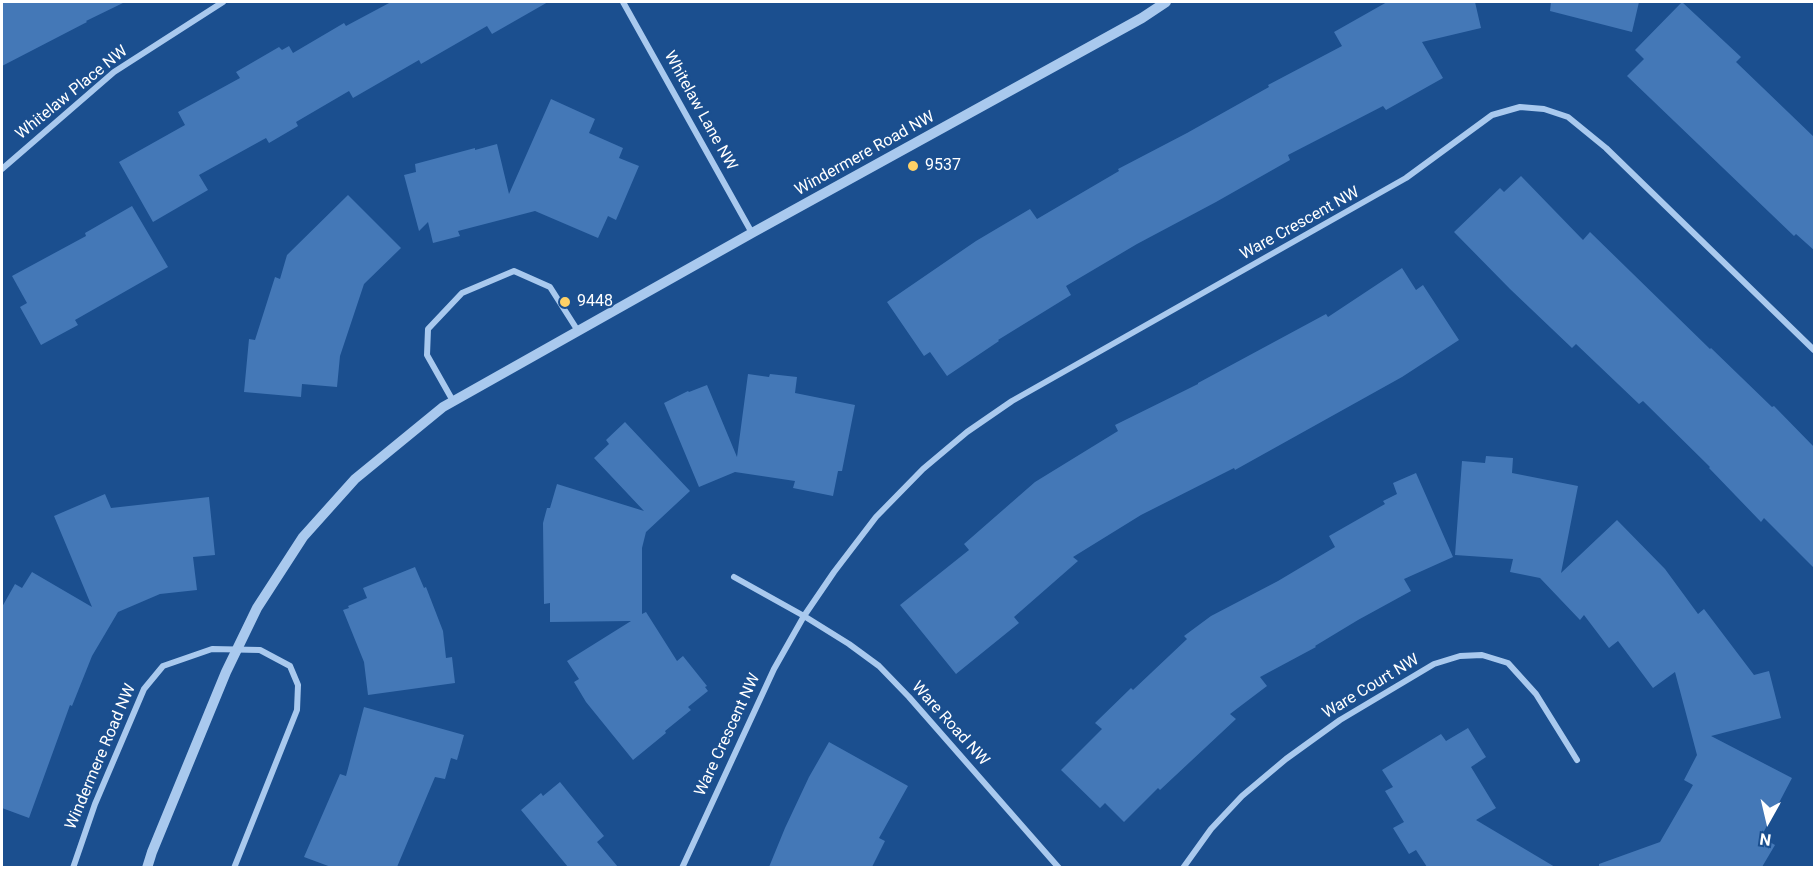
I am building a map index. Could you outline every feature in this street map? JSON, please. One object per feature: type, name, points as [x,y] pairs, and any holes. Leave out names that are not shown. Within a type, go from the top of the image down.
[{"type":"street","name":"Whitelaw Place NW","points":[[2,169],[114,72],[223,2]]},
{"type":"street","name":"Whitelaw Lane NW","points":[[623,2],[752,233]]},
{"type":"street","name":"Windermere Road NW","points":[[147,867],[226,672],[257,608],[303,537],[355,479],[453,401],[1142,18],[1166,2]]},
{"type":"street","name":"Ware Crescent NW","points":[[682,867],[769,678],[804,616],[876,517],[923,468],[967,432],[1021,396],[1406,178],[1492,115],[1520,107],[1544,109],[1568,117],[1614,156],[1815,350]]},
{"type":"street","points":[[453,401],[427,355],[428,329],[462,293],[514,271],[550,287],[578,331]]},
{"type":"street","points":[[734,577],[804,616]]},
{"type":"street","name":"Ware Road NW","points":[[804,616],[879,666],[1059,867]]},
{"type":"street","name":"Windermere Road NW","points":[[73,867],[95,804],[144,689],[163,666],[212,649],[261,650],[290,666],[298,685],[297,710],[234,867]]},
{"type":"street","name":"Ware Court NW","points":[[1183,867],[1211,829],[1242,795],[1286,759],[1340,720],[1415,675],[1434,664],[1460,656],[1482,655],[1508,663],[1536,694],[1577,760]]},
{"type":"building","points":[[2,2],[125,2],[2,66]]},
{"type":"building","points":[[391,2],[548,2],[492,34],[487,26],[421,64],[419,60],[353,98],[349,91],[296,122],[298,126],[269,143],[266,138],[199,175],[208,190],[153,222],[119,162],[185,125],[178,112],[240,78],[236,72],[279,47],[282,50],[289,46],[293,53],[344,23],[346,26]]},
{"type":"building","points":[[1387,2],[1475,2],[1481,28],[1422,42],[1443,78],[1386,110],[1383,106],[1288,155],[1290,160],[1066,286],[1071,295],[998,340],[947,376],[930,352],[924,356],[887,302],[976,241],[1030,209],[1037,219],[1119,171],[1118,169],[1342,46],[1334,32]]},
{"type":"building","points":[[1551,2],[1639,2],[1632,32],[1550,11]]},
{"type":"building","points":[[1682,2],[1741,57],[1736,62],[1815,138],[1815,251],[1796,234],[1794,236],[1627,76],[1644,59],[1635,50]]},
{"type":"building","points":[[551,99],[595,119],[589,133],[623,148],[619,158],[639,166],[616,220],[608,216],[598,238],[535,211],[458,231],[460,236],[433,243],[428,222],[419,231],[404,175],[416,172],[415,164],[497,144],[509,194]]},
{"type":"building","points":[[1521,176],[1583,240],[1590,232],[1710,349],[1772,407],[1774,406],[1815,448],[1815,569],[1764,518],[1761,522],[1710,467],[1643,401],[1639,404],[1576,344],[1572,348],[1454,232],[1500,188],[1504,192]]},
{"type":"building","points":[[348,195],[401,248],[364,284],[340,356],[337,387],[302,384],[301,397],[244,392],[249,339],[255,340],[275,277],[280,279],[287,255]]},
{"type":"building","points":[[132,206],[168,267],[75,320],[78,325],[41,345],[20,307],[27,303],[12,276],[86,236],[85,233]]},
{"type":"building","points":[[1402,268],[1416,290],[1423,285],[1459,340],[1402,377],[1235,470],[1234,468],[1141,515],[1073,557],[1078,561],[1014,617],[1019,623],[956,674],[900,605],[969,550],[964,544],[1035,482],[1118,431],[1115,425],[1198,384],[1326,314],[1328,317]]},
{"type":"building","points":[[748,374],[797,377],[795,393],[855,405],[842,471],[838,471],[833,496],[793,488],[795,481],[735,472],[699,487],[664,403],[688,391],[707,385],[737,457]]},
{"type":"building","points":[[625,422],[690,491],[646,532],[642,548],[642,614],[646,612],[677,661],[683,656],[707,686],[705,687],[708,691],[688,707],[691,710],[665,731],[666,733],[633,760],[586,702],[574,682],[579,679],[567,661],[631,621],[550,622],[550,603],[544,604],[543,523],[557,484],[644,511],[594,458],[609,444],[606,440]]},
{"type":"building","points":[[1486,456],[1513,458],[1512,473],[1578,486],[1561,573],[1617,520],[1665,569],[1698,614],[1704,609],[1754,675],[1769,671],[1781,718],[1711,736],[1792,778],[1761,837],[1775,845],[1762,867],[1599,867],[1599,864],[1660,842],[1693,785],[1684,780],[1697,755],[1675,672],[1653,688],[1618,641],[1609,648],[1584,615],[1580,620],[1540,578],[1510,572],[1513,559],[1455,555],[1462,461],[1485,463]]},
{"type":"building","points":[[1416,473],[1453,557],[1404,579],[1411,591],[1260,677],[1267,686],[1230,714],[1236,719],[1160,790],[1158,788],[1124,822],[1105,803],[1100,808],[1061,770],[1102,729],[1095,723],[1187,639],[1184,636],[1211,616],[1278,581],[1335,547],[1329,536],[1385,504],[1383,501],[1397,494],[1393,483]]},
{"type":"building","points":[[105,494],[111,508],[209,497],[215,555],[193,557],[197,590],[160,594],[118,612],[92,656],[72,706],[70,705],[29,818],[2,808],[2,607],[15,584],[22,588],[32,572],[92,607],[54,516]]},
{"type":"building","points":[[415,567],[424,588],[426,587],[443,631],[446,658],[452,657],[455,683],[368,695],[364,662],[343,610],[367,598],[363,588]]},
{"type":"building","points":[[364,707],[464,735],[457,760],[451,758],[445,779],[435,777],[397,867],[331,867],[304,857],[340,774],[346,776]]},
{"type":"building","points":[[1468,728],[1486,757],[1471,767],[1496,808],[1476,820],[1555,867],[1427,867],[1416,850],[1409,854],[1393,828],[1404,822],[1385,791],[1393,787],[1382,770],[1441,734],[1446,741]]},
{"type":"building","points":[[829,742],[908,786],[879,838],[885,841],[872,867],[769,867],[809,777]]},
{"type":"building","points":[[560,782],[604,836],[597,842],[618,867],[568,867],[521,810],[541,793],[543,796]]},
{"type":"place","name":"9537","points":[[913,166]]},
{"type":"place","name":"9448","points":[[565,302]]}]
